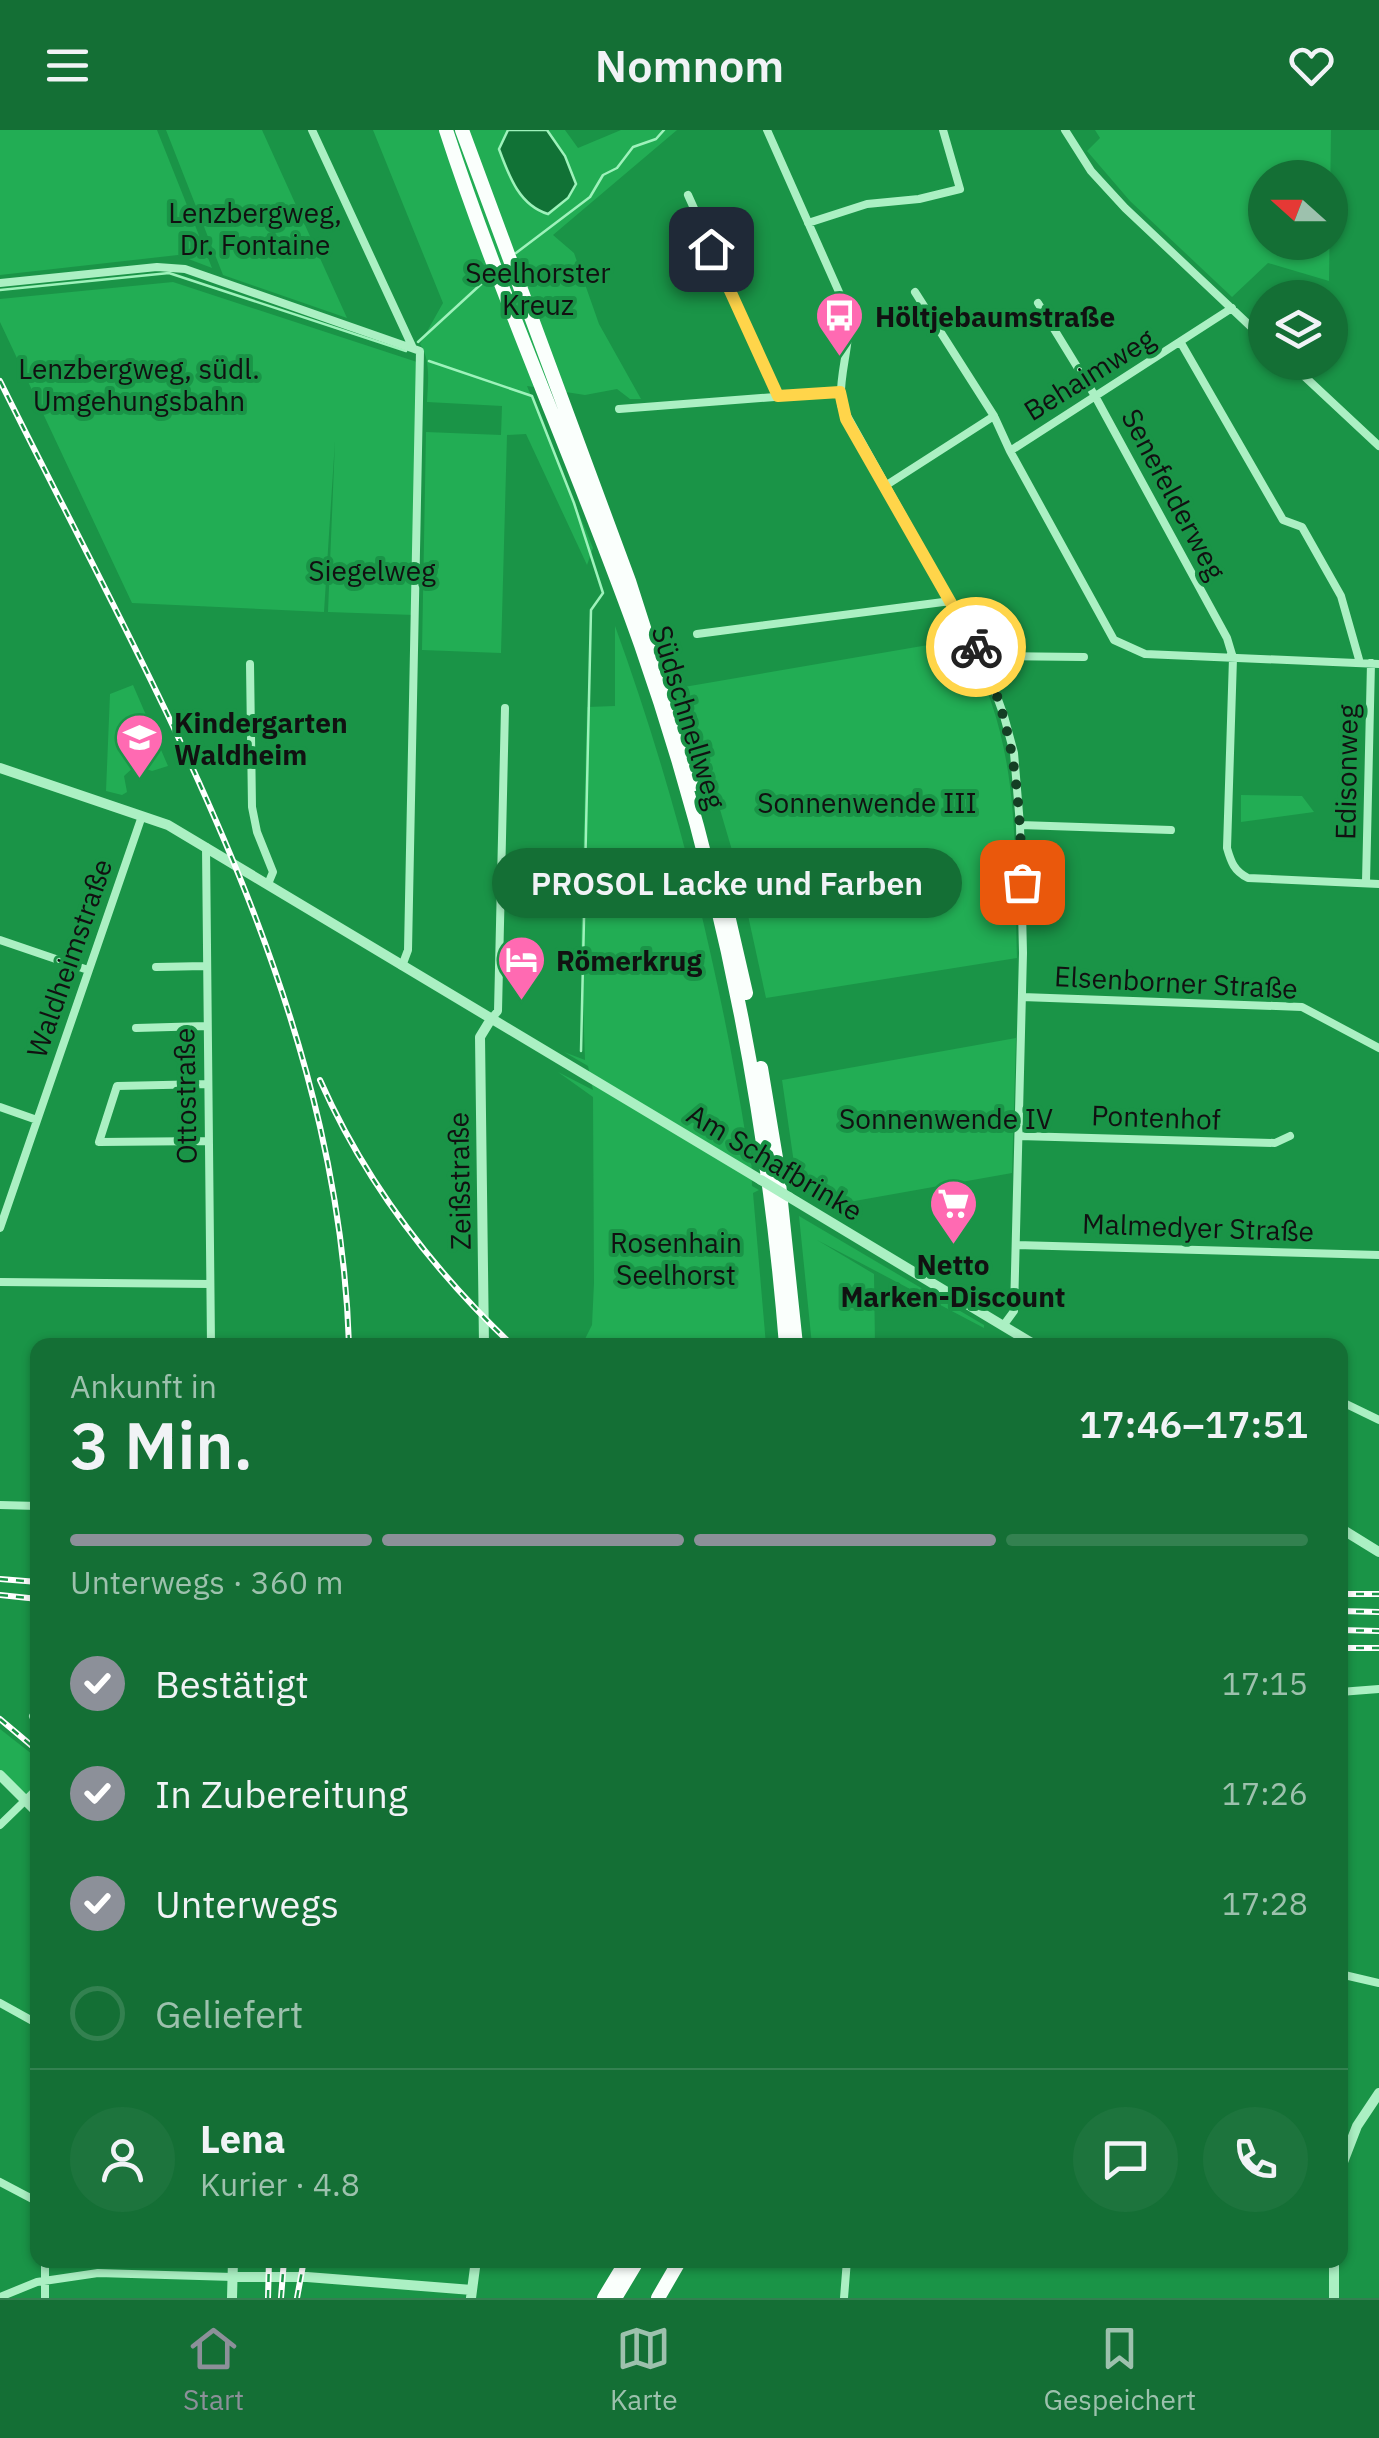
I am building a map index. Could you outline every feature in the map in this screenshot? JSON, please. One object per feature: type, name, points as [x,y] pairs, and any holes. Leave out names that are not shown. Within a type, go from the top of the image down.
[{"type":"highway","name":"Südschnellweg","points":[[446,130],[486,248],[538,364],[652,646],[707,827],[730,919],[777,1164],[795,1338]]},
{"type":"highway","name":"Südschnellweg","points":[[462,130],[538,364],[631,616],[703,848],[748,1051],[774,1216],[785,1338]]},
{"type":"highway","points":[[604,2298],[622,2268]]},
{"type":"highway","points":[[618,2298],[636,2268]]},
{"type":"highway","points":[[658,2298],[675,2268]]},
{"type":"street","points":[[312,130],[416,348],[408,950],[402,966]]},
{"type":"street","points":[[767,130],[848,310],[850,324],[840,392],[846,419],[984,662],[1014,753],[1020,826],[1022,997],[1014,1310],[1003,1326]]},
{"type":"street","points":[[808,223],[867,204],[919,199],[960,189],[943,130]]},
{"type":"street","points":[[1065,130],[1090,170],[1114,196],[1248,324]]},
{"type":"street","points":[[688,195],[778,396]]},
{"type":"street","points":[[0,283],[157,267],[186,269],[416,348]]},
{"type":"street","points":[[915,292],[994,416]]},
{"type":"street","name":"Senefelderweg","points":[[1038,303],[1096,396],[1226,638],[1233,658]]},
{"type":"street","name":"Behaimweg","points":[[885,486],[994,416],[1010,451],[1232,308]]},
{"type":"street","points":[[1181,343],[1283,520],[1302,527],[1341,596],[1360,663]]},
{"type":"street","points":[[1308,380],[1379,446]]},
{"type":"street","points":[[619,408],[840,392]]},
{"type":"street","points":[[1010,451],[1114,640],[1144,654],[1375,664]]},
{"type":"street","points":[[696,634],[952,601]]},
{"type":"street","points":[[984,662],[1001,656],[1084,657]]},
{"type":"street","points":[[1233,658],[1228,848],[1231,863],[1248,878],[1379,884]]},
{"type":"street","points":[[250,664],[252,807],[273,872],[268,884]]},
{"type":"street","name":"Edisonweg","points":[[1366,882],[1375,664]]},
{"type":"street","points":[[491,1019],[498,1011],[505,708]]},
{"type":"street","name":"Am Schafbrinke","points":[[0,768],[168,825],[206,846],[1023,1338]]},
{"type":"street","name":"Waldheimstraße","points":[[0,1228],[142,816]]},
{"type":"street","points":[[1020,826],[1171,830]]},
{"type":"street","name":"Ottostraße","points":[[206,846],[211,1338]]},
{"type":"street","points":[[0,940],[88,970]]},
{"type":"street","points":[[156,967],[205,966]]},
{"type":"street","name":"Elsenborner Straße","points":[[1022,997],[1302,1006],[1379,1048]]},
{"type":"street","name":"Zeißstraße","points":[[484,1338],[480,1037],[491,1019]]},
{"type":"street","points":[[136,1028],[206,1026]]},
{"type":"street","points":[[208,1084],[117,1086],[99,1142],[209,1141]]},
{"type":"street","points":[[0,1107],[37,1120]]},
{"type":"street","name":"Pontenhof","points":[[1019,1136],[1275,1143],[1290,1136]]},
{"type":"street","name":"Malmedyer Straße","points":[[1016,1244],[1379,1255]]},
{"type":"street","points":[[0,1282],[210,1284]]},
{"type":"street","points":[[1348,1405],[1379,1420]]},
{"type":"street","points":[[0,1505],[30,1506]]},
{"type":"street","points":[[1348,1533],[1379,1552]]},
{"type":"street","points":[[1348,1691],[1379,1689]]},
{"type":"street","points":[[0,1775],[30,1805]]},
{"type":"street","points":[[0,1825],[30,1795]]},
{"type":"street","points":[[1348,1976],[1379,1982]]},
{"type":"street","points":[[0,2003],[30,2020]]},
{"type":"street","points":[[1348,2149],[1357,2126],[1379,2093]]},
{"type":"street","points":[[0,2182],[30,2198]]},
{"type":"street","points":[[45,2268],[45,2298]]},
{"type":"street","points":[[232,2268],[232,2298]]},
{"type":"street","points":[[0,2297],[44,2280],[98,2273],[307,2277],[471,2294],[475,2268]]},
{"type":"street","points":[[844,2298],[846,2268]]},
{"type":"street","points":[[1334,2268],[1334,2298]]},
{"type":"green space","name":"Lenzbergweg, südl. Umgehungsbahn","points":[[0,130],[157,130],[212,268],[178,255],[0,275]]},
{"type":"green space","name":"Lenzbergweg, Dr. Fontaine","points":[[166,130],[262,130],[347,318],[223,275]]},
{"type":"green space","name":"Seelhorster Kreuz","points":[[373,130],[565,130],[578,148],[621,130],[677,130],[553,235],[574,253],[599,324],[641,399],[630,399],[617,389],[585,395],[527,386],[593,548],[587,565],[526,434],[507,435],[501,653],[422,650],[426,432],[501,435],[502,406],[427,402],[427,364],[420,344],[443,303]]},
{"type":"green space","points":[[1095,130],[1331,130],[1331,160],[1248,160],[1248,260],[1330,260],[1329,280],[1268,263],[1232,297],[1130,201],[1087,151],[1100,138]]},
{"type":"green space","name":"Siegelweg","points":[[173,282],[417,362],[414,615],[328,612],[335,441],[324,612],[132,603],[0,322],[0,299]]},
{"type":"green space","name":"Rosenhain Seelhorst","points":[[615,626],[676,817],[723,1012],[747,1144],[751,1146],[752,1186],[759,1190],[753,1193],[765,1338],[586,1338],[592,1325],[594,1283],[593,1097],[558,1072],[593,1090],[588,1066],[564,1052],[585,1060],[581,946],[587,707],[615,706]]},
{"type":"green space","name":"Sonnenwende III","points":[[963,639],[982,678],[1005,755],[1014,834],[1017,958],[766,998],[739,874],[684,687]]},
{"type":"green space","points":[[133,685],[168,766],[152,771],[136,765],[124,776],[127,792],[122,795],[106,791],[110,694]]},
{"type":"green space","points":[[1241,795],[1302,796],[1314,812],[1241,822]]},
{"type":"green space","name":"Sonnenwende IV","points":[[1016,1038],[1012,1173],[832,1205],[798,1191],[782,1080]]},
{"type":"green space","points":[[799,1216],[984,1325],[817,1240],[874,1274],[875,1338],[811,1338]]},
{"type":"green space","points":[[0,1729],[30,1753],[30,1806],[0,1775]]},
{"type":"shaded area","points":[[508,130],[547,130],[565,156],[576,184],[568,198],[548,214],[522,197],[511,179],[499,149]]},
{"type":"waterway","points":[[516,253],[590,197],[603,175],[617,168],[633,147],[656,139],[664,130]]},
{"type":"waterway","points":[[0,290],[169,273],[406,351]]},
{"type":"waterway","points":[[418,342],[491,275]]},
{"type":"waterway","points":[[429,361],[532,396],[574,503],[603,593],[591,610],[581,1051]]},
{"type":"railway","points":[[0,381],[174,728],[227,846],[274,967],[311,1090],[337,1216],[348,1338]]},
{"type":"railway","points":[[320,1080],[379,1189],[428,1255],[505,1338]]},
{"type":"railway","points":[[0,1579],[30,1581]]},
{"type":"railway","points":[[1348,1594],[1379,1594]]},
{"type":"railway","points":[[0,1595],[30,1598]]},
{"type":"railway","points":[[1348,1611],[1379,1612]]},
{"type":"railway","points":[[1348,1630],[1379,1631]]},
{"type":"railway","points":[[1348,1648],[1379,1648]]},
{"type":"railway","points":[[0,1719],[30,1744]]},
{"type":"railway","points":[[268,2298],[269,2268]]},
{"type":"railway","points":[[281,2298],[283,2268]]},
{"type":"railway","points":[[297,2298],[303,2268]]},
{"type":"way so far","points":[[976,647],[1004,716],[1014,753],[1022,882]]},
{"type":"place","name":"Höltjebaumstraße","points":[[840,358]]},
{"type":"place","name":"Kindergarten Waldheim","points":[[139,780]]},
{"type":"place","name":"PROSOL Lacke und Farben","points":[[1022,882]]},
{"type":"place","name":"Römerkrug","points":[[521,1002]]},
{"type":"place","name":"Netto Marken-Discount","points":[[953,1246]]},
{"type":"route","points":[[711,249],[778,396],[840,392],[846,419],[976,647]]}]
